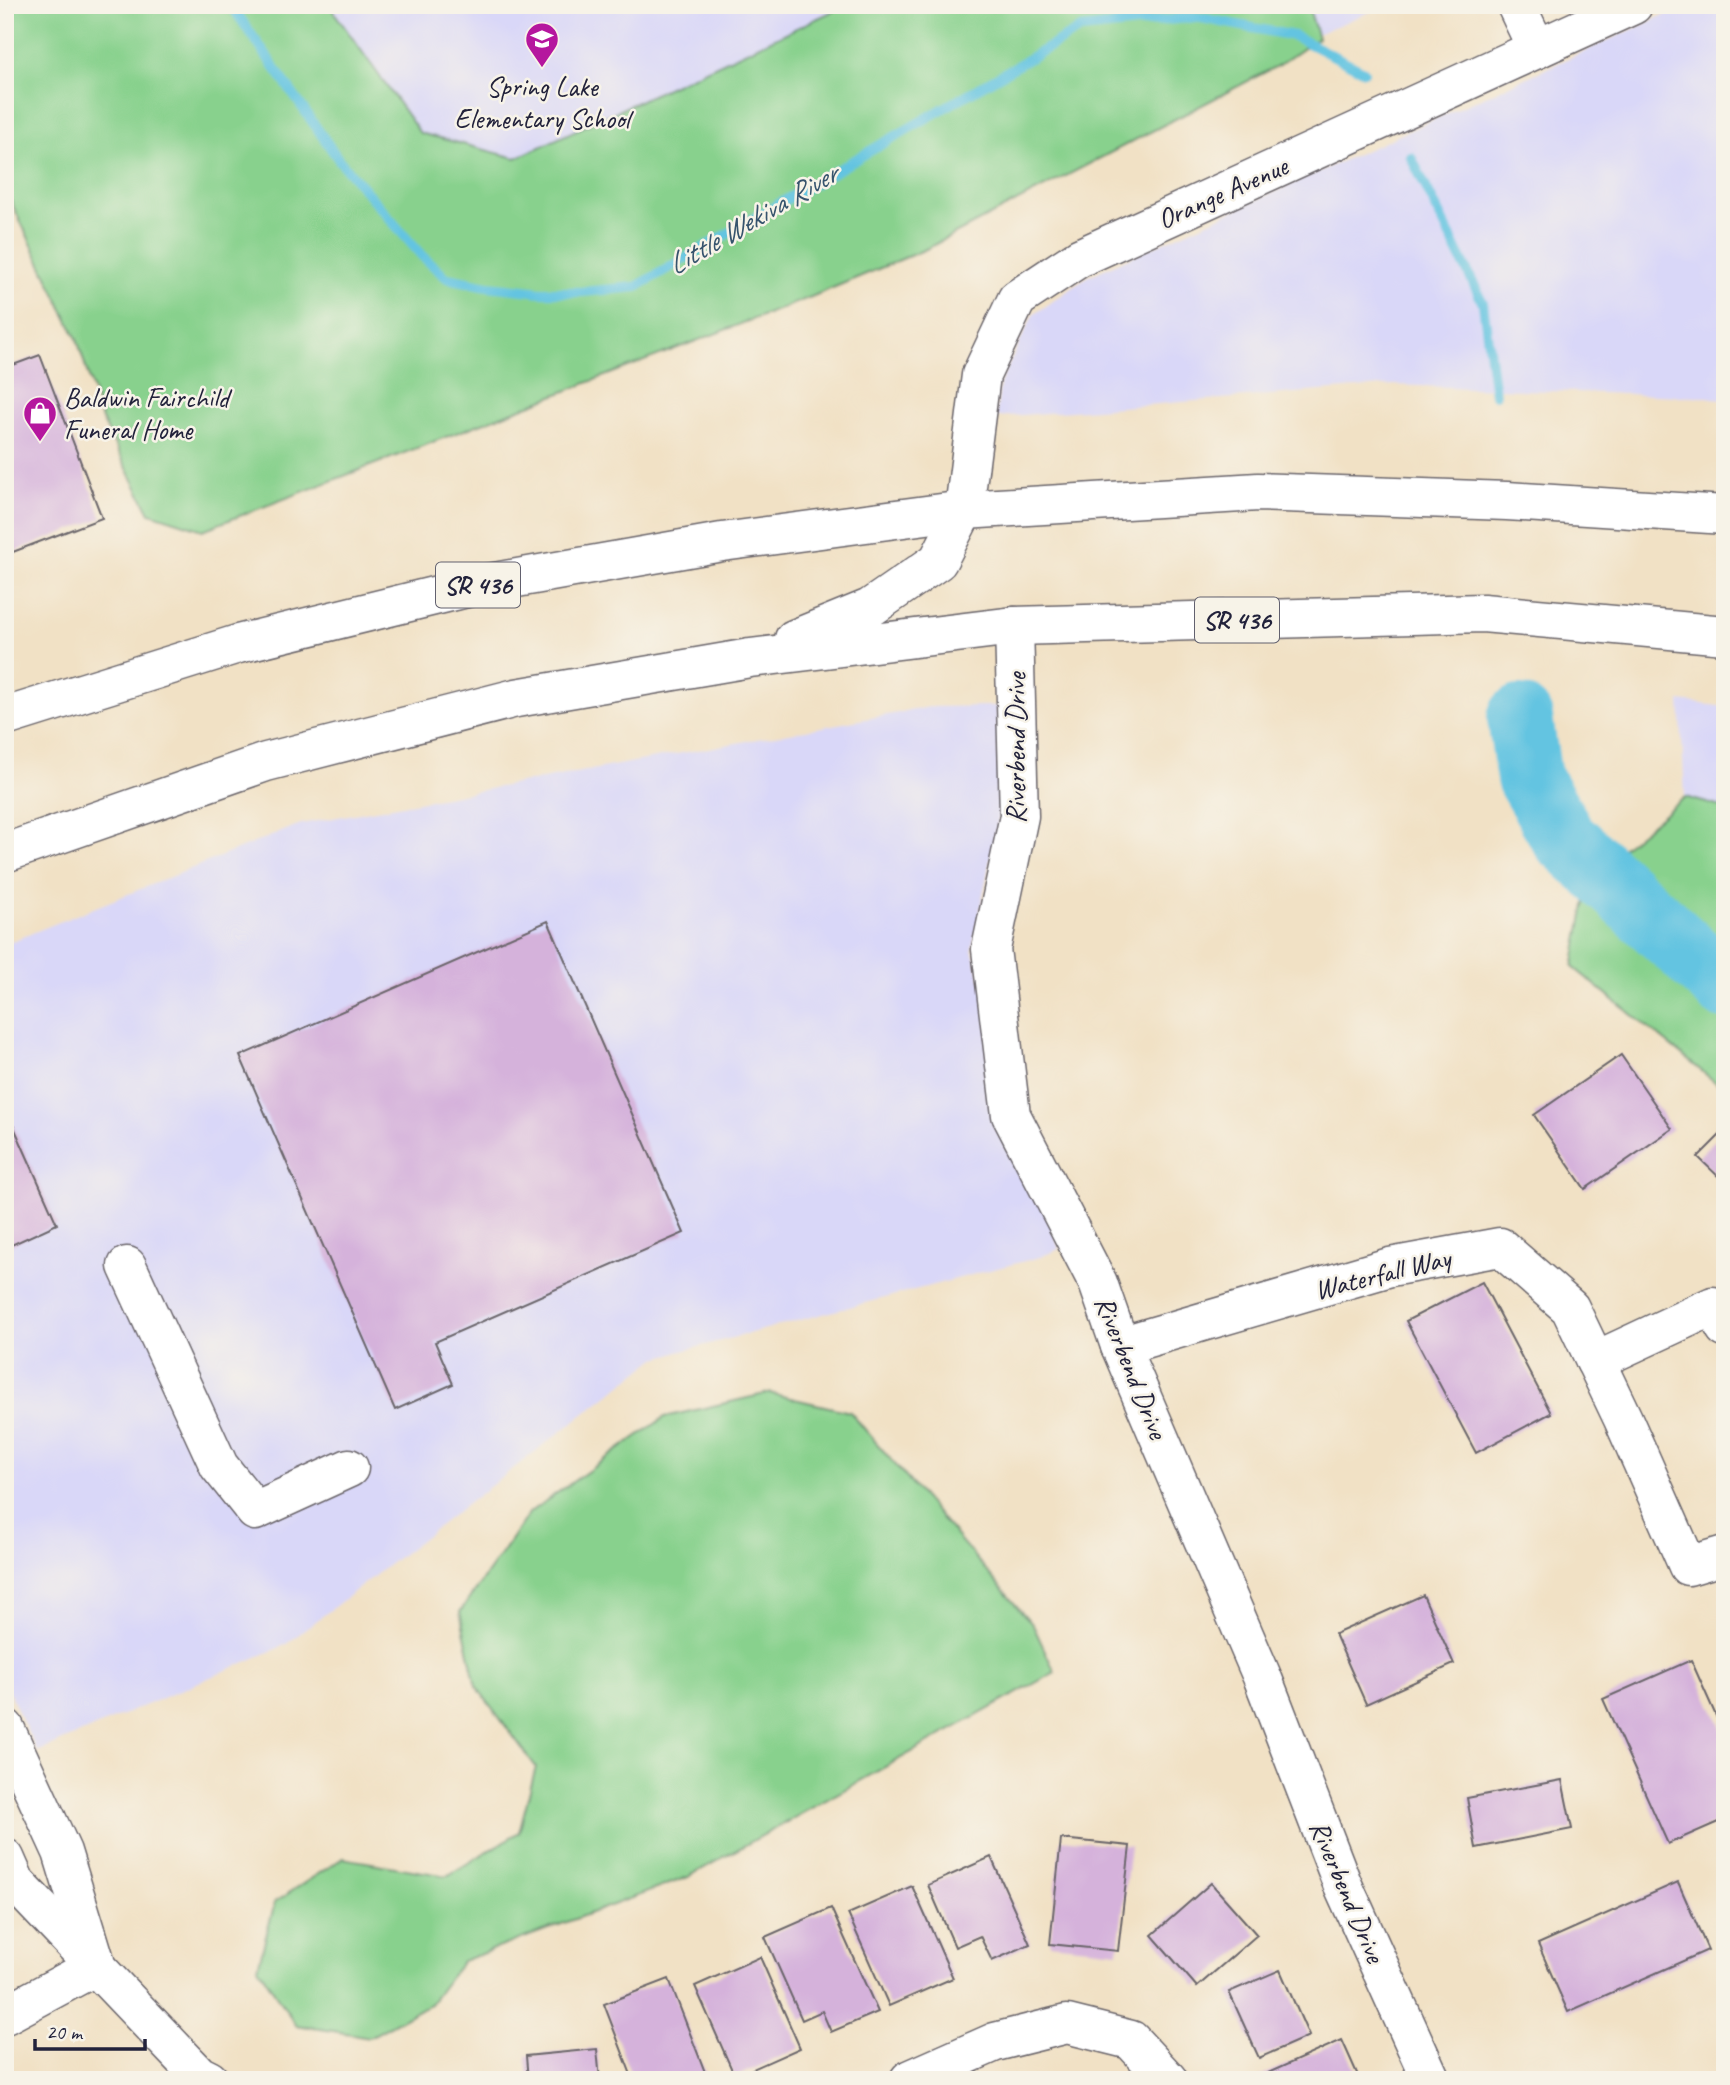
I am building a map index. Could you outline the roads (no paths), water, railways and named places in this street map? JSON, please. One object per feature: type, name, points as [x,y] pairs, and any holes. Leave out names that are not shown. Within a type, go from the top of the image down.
[{"type":"main road","points":[[1516,5],[1537,49]]},
{"type":"main road","name":"Orange Avenue","points":[[750,658],[870,608],[938,561],[964,510],[981,375],[1017,299],[1079,258],[1633,5]]},
{"type":"main road","name":"SR 436","points":[[5,718],[238,644],[483,584],[722,542],[964,510],[1258,492],[1507,501],[1725,515]]},
{"type":"main road","name":"SR 436","points":[[5,853],[266,762],[516,698],[750,658],[1014,626],[1483,613],[1716,630]]},
{"type":"main road","name":"Riverbend Drive","points":[[1014,626],[1019,816],[991,949],[1012,1115],[1098,1283],[1120,1346],[1263,1679],[1342,1883],[1431,2080]]},
{"type":"main road","name":"Waterfall Way","points":[[1120,1346],[1390,1266],[1500,1247],[1570,1308],[1688,1566],[1725,1555]]},
{"type":"main road","points":[[127,1266],[219,1466],[255,1511],[349,1468]]},
{"type":"main road","points":[[1595,1361],[1713,1306],[1725,1328]]},
{"type":"main road","points":[[5,1728],[62,1852],[96,1966]]},
{"type":"main road","points":[[5,1858],[16,1883],[199,2075],[209,2080]]},
{"type":"main road","points":[[5,2015],[96,1966]]},
{"type":"main road","points":[[909,2080],[995,2042],[1067,2024],[1131,2040],[1168,2080]]},
{"type":"waterway","name":"Little Wekiva River","points":[[231,5],[339,160],[422,256],[447,278],[541,292],[582,292],[636,287],[1080,29],[1196,17],[1294,36],[1364,71]]},
{"type":"waterway","name":"Little Wekiva River","points":[[1411,157],[1483,303],[1495,395]]},
{"type":"waterway","name":"Little Wekiva River","points":[[1520,718],[1529,778],[1564,838],[1725,986]]},
{"type":"place","name":"Spring Lake Elementary School","points":[[542,69]]},
{"type":"place","name":"Baldwin Fairchild Funeral Home","points":[[40,443]]}]
